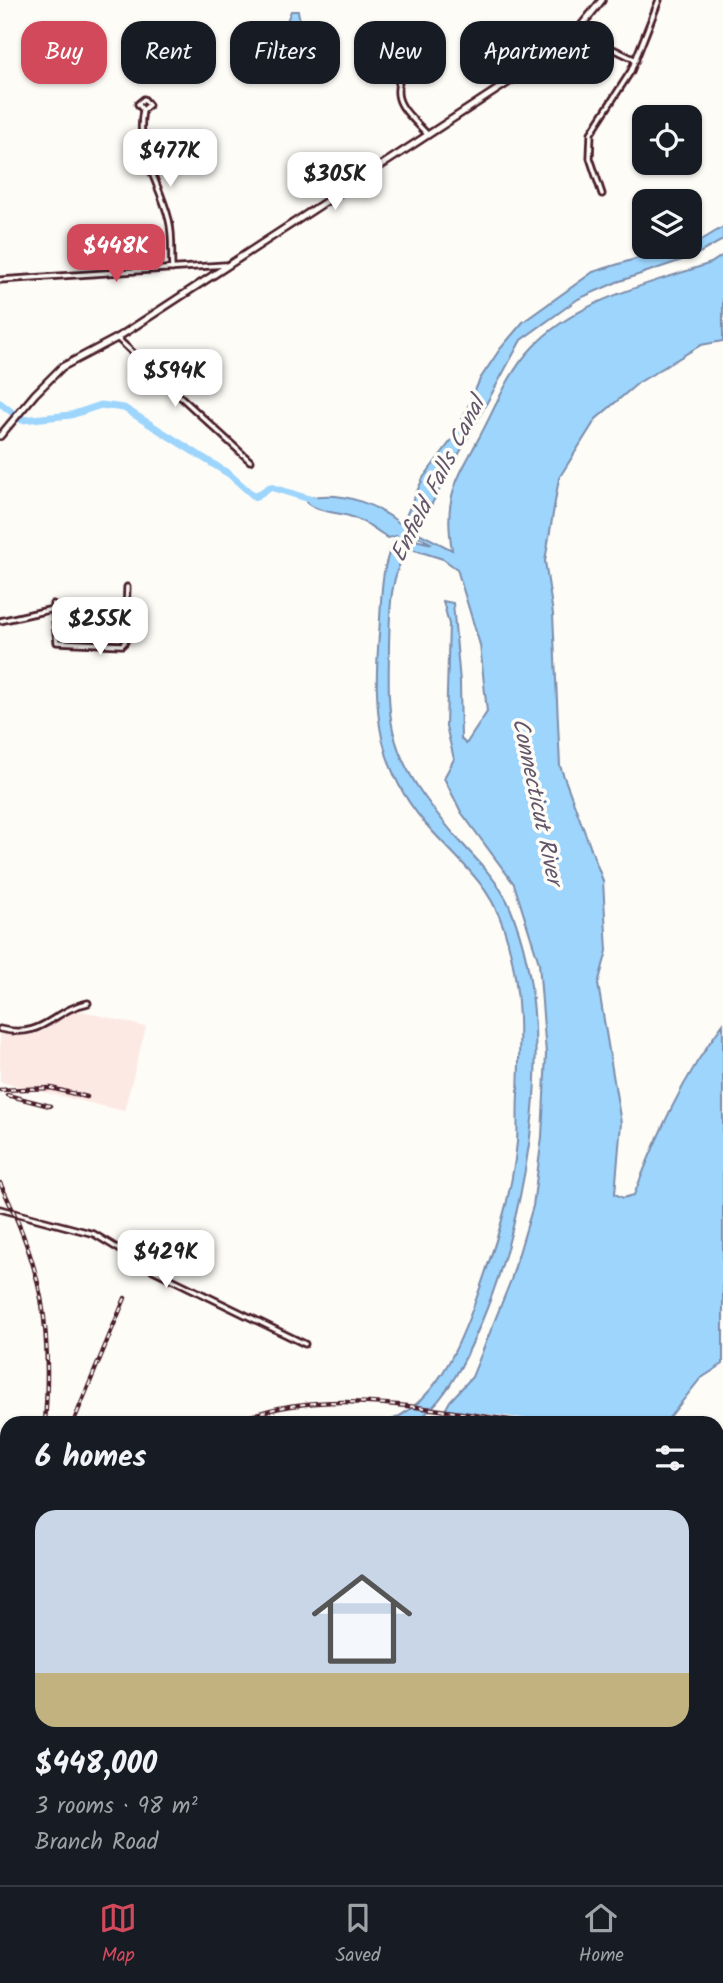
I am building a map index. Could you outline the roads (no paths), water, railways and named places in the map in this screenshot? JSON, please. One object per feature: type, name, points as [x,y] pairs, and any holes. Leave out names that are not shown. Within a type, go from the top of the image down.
[{"type":"main road","points":[[585,21],[602,0]]},
{"type":"main road","points":[[0,436],[62,367],[117,338],[506,84]]},
{"type":"street","points":[[601,194],[590,158],[591,133],[636,60],[659,0]]},
{"type":"street","points":[[408,45],[416,45],[421,52],[420,58],[415,62],[407,61],[403,50],[408,45]]},
{"type":"street","points":[[614,49],[636,60]]},
{"type":"street","points":[[397,84],[396,94],[404,108],[428,135]]},
{"type":"street","points":[[142,110],[139,130],[142,148],[169,221],[172,269]]},
{"type":"street","points":[[0,280],[230,265]]},
{"type":"street","points":[[117,338],[250,461]]},
{"type":"street","points":[[0,621],[53,607],[58,643],[123,645],[127,587]]},
{"type":"street","points":[[0,1029],[18,1032],[35,1030],[65,1010],[88,1003]]},
{"type":"street","points":[[0,1209],[96,1235],[153,1270],[305,1345]]},
{"type":"water","points":[[291,11],[298,11],[300,21],[287,21]]},
{"type":"water","points":[[723,227],[723,240],[702,252],[702,240]]},
{"type":"water","name":"Connecticut River","points":[[723,255],[723,341],[701,345],[638,383],[596,419],[559,478],[545,561],[553,614],[560,766],[603,881],[607,951],[598,984],[621,1123],[615,1194],[623,1198],[634,1195],[672,1106],[723,1024],[723,1364],[700,1379],[671,1416],[442,1416],[450,1401],[472,1377],[511,1280],[533,1206],[542,1137],[546,1054],[539,963],[514,884],[461,812],[444,778],[454,759],[446,726],[449,624],[443,601],[453,603],[460,682],[461,739],[466,744],[487,712],[480,645],[457,569],[443,559],[411,549],[415,540],[432,544],[417,536],[419,533],[452,550],[449,516],[458,478],[516,368],[531,349],[549,332],[592,305],[639,286],[711,263]]},
{"type":"water","name":"Enfield Falls Canal","points":[[635,259],[685,259],[617,282],[578,299],[521,340],[417,531],[411,529],[403,545],[408,548],[394,583],[390,620],[389,688],[397,745],[410,774],[427,801],[492,878],[509,905],[524,952],[533,1004],[535,1059],[525,1171],[498,1277],[481,1323],[455,1378],[436,1403],[423,1416],[398,1416],[418,1403],[431,1389],[452,1358],[495,1245],[511,1184],[517,1142],[518,1000],[513,962],[495,907],[478,880],[413,808],[399,786],[382,739],[377,689],[381,597],[384,573],[396,536],[388,538],[355,518],[307,503],[308,498],[321,496],[346,497],[370,505],[402,525],[423,478],[456,434],[480,379],[500,349],[523,322],[593,272]]},
{"type":"waterway","points":[[0,403],[22,420],[71,415],[101,405],[124,408],[229,474],[255,497],[270,487],[316,501]]},
{"type":"railway","points":[[0,1090],[51,1088],[87,1097]]},
{"type":"railway","points":[[7,1095],[50,1106]]},
{"type":"railway","points":[[0,1183],[26,1243],[41,1299],[47,1357],[45,1416]]},
{"type":"railway","points":[[76,1416],[125,1298]]},
{"type":"railway","points":[[253,1416],[304,1404],[342,1402],[381,1403],[483,1416]]}]
